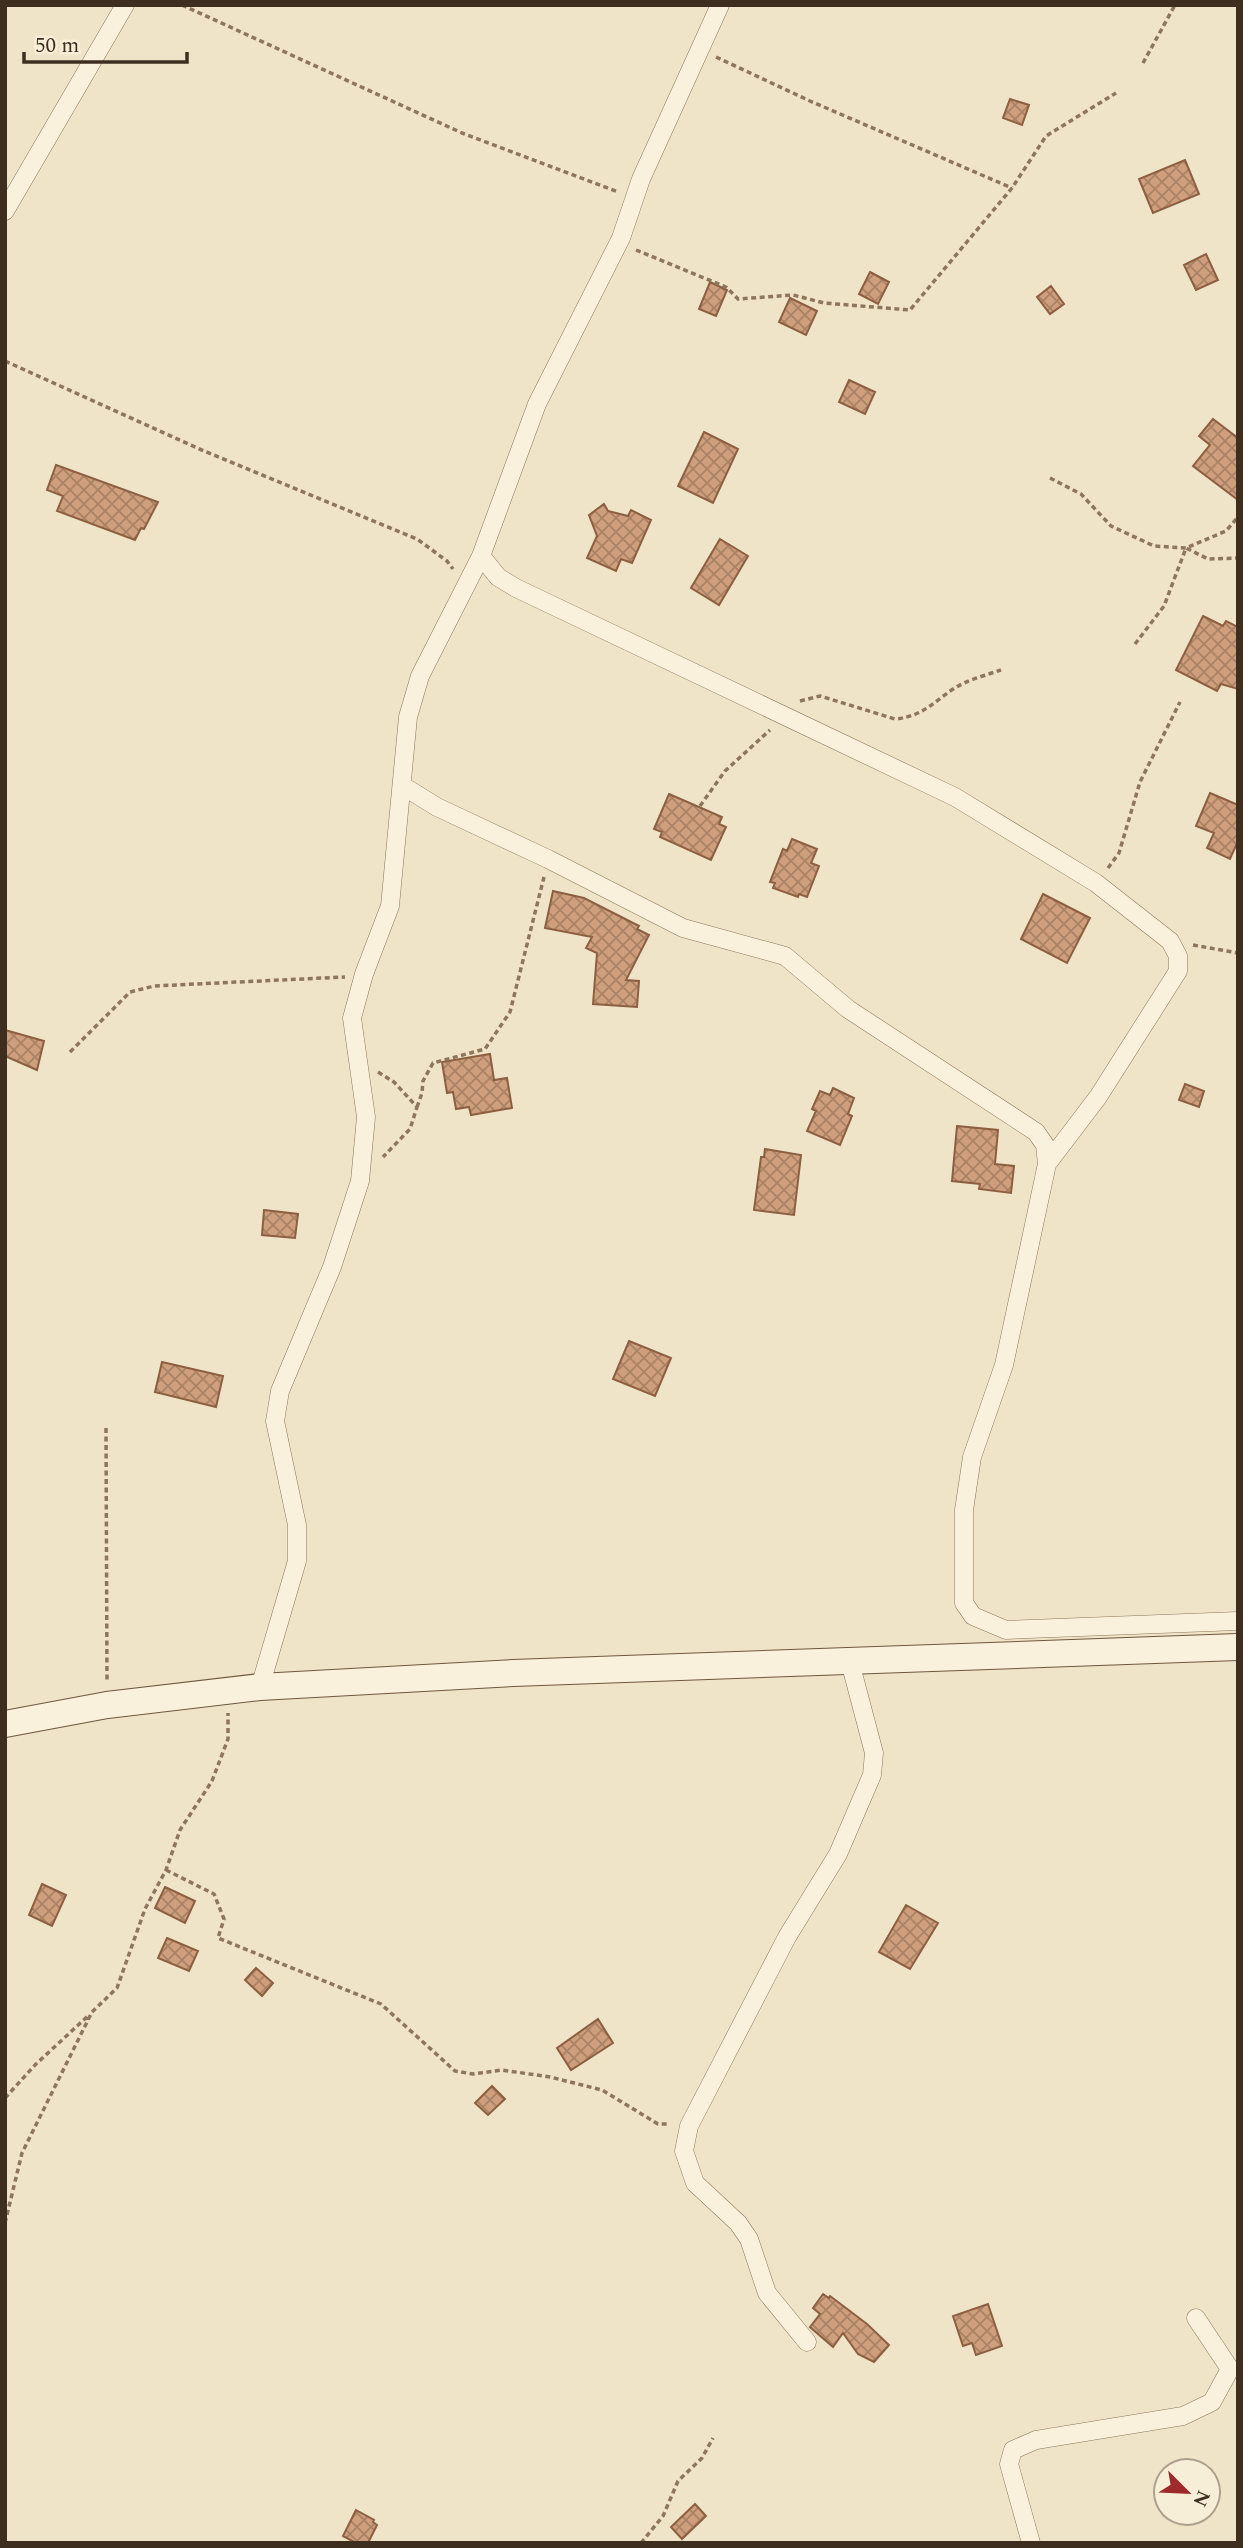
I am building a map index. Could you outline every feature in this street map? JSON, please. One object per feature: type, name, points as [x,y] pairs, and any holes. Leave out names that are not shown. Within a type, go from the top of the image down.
[{"type":"main road","points":[[5,1724],[107,1704],[260,1687],[513,1673],[1238,1647]]},
{"type":"street","points":[[5,211],[125,5]]},
{"type":"street","points":[[260,1687],[297,1561],[297,1525],[275,1421],[280,1391],[332,1267],[360,1181],[366,1117],[352,1018],[390,906],[408,717],[420,676],[481,556],[537,404],[621,238],[641,179],[702,50],[720,5]]},
{"type":"street","points":[[481,556],[498,577],[516,588],[955,797],[1096,883],[1170,941],[1178,956],[1178,971],[1098,1097],[1047,1164]]},
{"type":"street","points":[[403,786],[437,807],[548,859],[684,928],[785,956],[848,1009],[1037,1132],[1045,1145],[1047,1164],[1004,1365],[972,1457],[964,1510],[964,1603],[973,1616],[1006,1630],[1238,1621]]},
{"type":"street","points":[[807,2342],[767,2293],[749,2239],[738,2223],[695,2183],[684,2151],[689,2126],[787,1937],[838,1854],[872,1775],[874,1752],[850,1662]]},
{"type":"street","points":[[1031,2543],[1009,2464],[1013,2450],[1036,2440],[1183,2416],[1212,2402],[1230,2369],[1196,2318]]},
{"type":"path","points":[[182,5],[462,133],[617,192],[641,179]]},
{"type":"path","points":[[1143,63],[1175,5]]},
{"type":"path","points":[[702,50],[810,101],[1012,188]]},
{"type":"path","points":[[621,238],[634,249],[726,287],[738,299],[793,295],[824,303],[910,310],[1012,188],[1046,136],[1116,93]]},
{"type":"path","points":[[5,361],[204,451],[417,539],[447,561],[464,585]]},
{"type":"path","points":[[1050,478],[1081,494],[1111,526],[1128,536],[1154,546],[1186,548],[1208,559],[1238,558]]},
{"type":"path","points":[[1135,644],[1164,606],[1186,548],[1226,531],[1238,517]]},
{"type":"path","points":[[699,806],[725,771],[770,730],[789,717],[799,702],[820,696],[895,719],[907,718],[921,714],[963,683],[1001,670]]},
{"type":"path","points":[[1096,883],[1119,853],[1140,782],[1180,702]]},
{"type":"path","points":[[360,1181],[410,1129],[422,1093],[423,1081],[433,1063],[485,1049],[510,1012],[548,859]]},
{"type":"path","points":[[1170,941],[1238,953]]},
{"type":"path","points":[[70,1052],[130,992],[154,986],[332,979],[365,974]]},
{"type":"path","points":[[358,1061],[394,1082],[417,1107]]},
{"type":"path","points":[[106,1429],[107,1704]]},
{"type":"path","points":[[5,2098],[36,2064],[117,1988],[145,1909],[166,1870],[180,1830],[212,1781],[228,1739],[228,1690]]},
{"type":"path","points":[[166,1870],[214,1894],[224,1919],[218,1938],[381,2004],[455,2071],[473,2074],[502,2070],[550,2077],[602,2090],[658,2124],[689,2126]]},
{"type":"path","points":[[5,2223],[22,2153],[92,2012]]},
{"type":"path","points":[[641,2543],[663,2516],[678,2481],[702,2458],[713,2438]]},
{"type":"building","points":[[1010,99],[1029,105],[1022,125],[1003,118]]},
{"type":"building","points":[[1185,160],[1199,194],[1153,213],[1139,179]]},
{"type":"building","points":[[1206,254],[1218,280],[1196,290],[1184,265]]},
{"type":"building","points":[[870,272],[889,282],[878,304],[859,294]]},
{"type":"building","points":[[710,282],[727,290],[716,316],[699,309]]},
{"type":"building","points":[[1051,286],[1064,304],[1050,314],[1037,297]]},
{"type":"building","points":[[790,298],[817,311],[806,335],[779,322]]},
{"type":"building","points":[[849,380],[875,392],[865,414],[839,402]]},
{"type":"building","points":[[1213,419],[1238,438],[1238,500],[1193,466],[1210,445],[1199,436]]},
{"type":"building","points":[[704,432],[738,449],[713,503],[678,486]]},
{"type":"building","points":[[56,465],[158,502],[135,540],[57,511],[63,496],[47,490]]},
{"type":"building","points":[[604,504],[608,511],[628,516],[631,510],[651,520],[632,563],[621,559],[616,571],[587,558],[597,536],[589,515]]},
{"type":"building","points":[[720,539],[748,556],[719,605],[691,588]]},
{"type":"building","points":[[1203,616],[1223,626],[1226,621],[1238,627],[1238,689],[1221,684],[1217,691],[1176,670]]},
{"type":"building","points":[[1210,793],[1238,805],[1238,841],[1230,859],[1207,848],[1214,833],[1196,826]]},
{"type":"building","points":[[669,794],[722,817],[719,824],[726,827],[711,860],[660,837],[662,832],[654,829]]},
{"type":"building","points":[[792,839],[817,849],[811,863],[819,866],[807,897],[799,894],[798,897],[773,888],[775,883],[770,882],[783,849],[787,851]]},
{"type":"building","points":[[553,891],[584,898],[639,926],[637,929],[649,935],[626,980],[639,981],[637,1007],[593,1004],[597,953],[586,948],[592,937],[545,928]]},
{"type":"building","points":[[1043,894],[1090,918],[1067,963],[1021,939]]},
{"type":"building","points":[[5,1030],[44,1041],[37,1070],[5,1056]]},
{"type":"building","points":[[490,1054],[494,1080],[507,1078],[512,1108],[471,1115],[469,1107],[456,1109],[453,1092],[447,1093],[442,1062]]},
{"type":"building","points":[[1185,1084],[1204,1091],[1199,1107],[1179,1100]]},
{"type":"building","points":[[833,1088],[854,1098],[848,1114],[852,1116],[840,1145],[807,1131],[816,1111],[812,1109],[820,1091],[830,1095]]},
{"type":"building","points":[[957,1126],[998,1130],[995,1164],[1014,1166],[1011,1193],[979,1189],[980,1184],[952,1181]]},
{"type":"building","points":[[765,1149],[801,1155],[794,1215],[754,1210],[761,1157],[764,1157]]},
{"type":"building","points":[[264,1210],[298,1214],[295,1238],[262,1235]]},
{"type":"building","points":[[629,1341],[671,1358],[655,1396],[613,1379]]},
{"type":"building","points":[[162,1362],[223,1376],[216,1407],[155,1392]]},
{"type":"building","points":[[42,1884],[66,1895],[52,1926],[29,1915]]},
{"type":"building","points":[[165,1887],[195,1901],[185,1923],[155,1908]]},
{"type":"building","points":[[906,1905],[938,1923],[910,1969],[879,1952]]},
{"type":"building","points":[[167,1938],[198,1951],[189,1971],[158,1958]]},
{"type":"building","points":[[256,1968],[273,1983],[262,1996],[245,1980]]},
{"type":"building","points":[[598,2019],[613,2043],[571,2070],[557,2048]]},
{"type":"building","points":[[492,2086],[505,2099],[488,2115],[475,2103]]},
{"type":"building","points":[[823,2294],[829,2298],[830,2296],[867,2324],[889,2345],[874,2362],[858,2354],[843,2333],[833,2347],[810,2327],[820,2314],[813,2308]]},
{"type":"building","points":[[988,2304],[1002,2346],[976,2355],[972,2343],[963,2346],[953,2316]]},
{"type":"building","points":[[695,2504],[706,2516],[682,2539],[671,2527]]},
{"type":"building","points":[[356,2510],[374,2520],[377,2525],[368,2543],[356,2543],[343,2536]]}]
